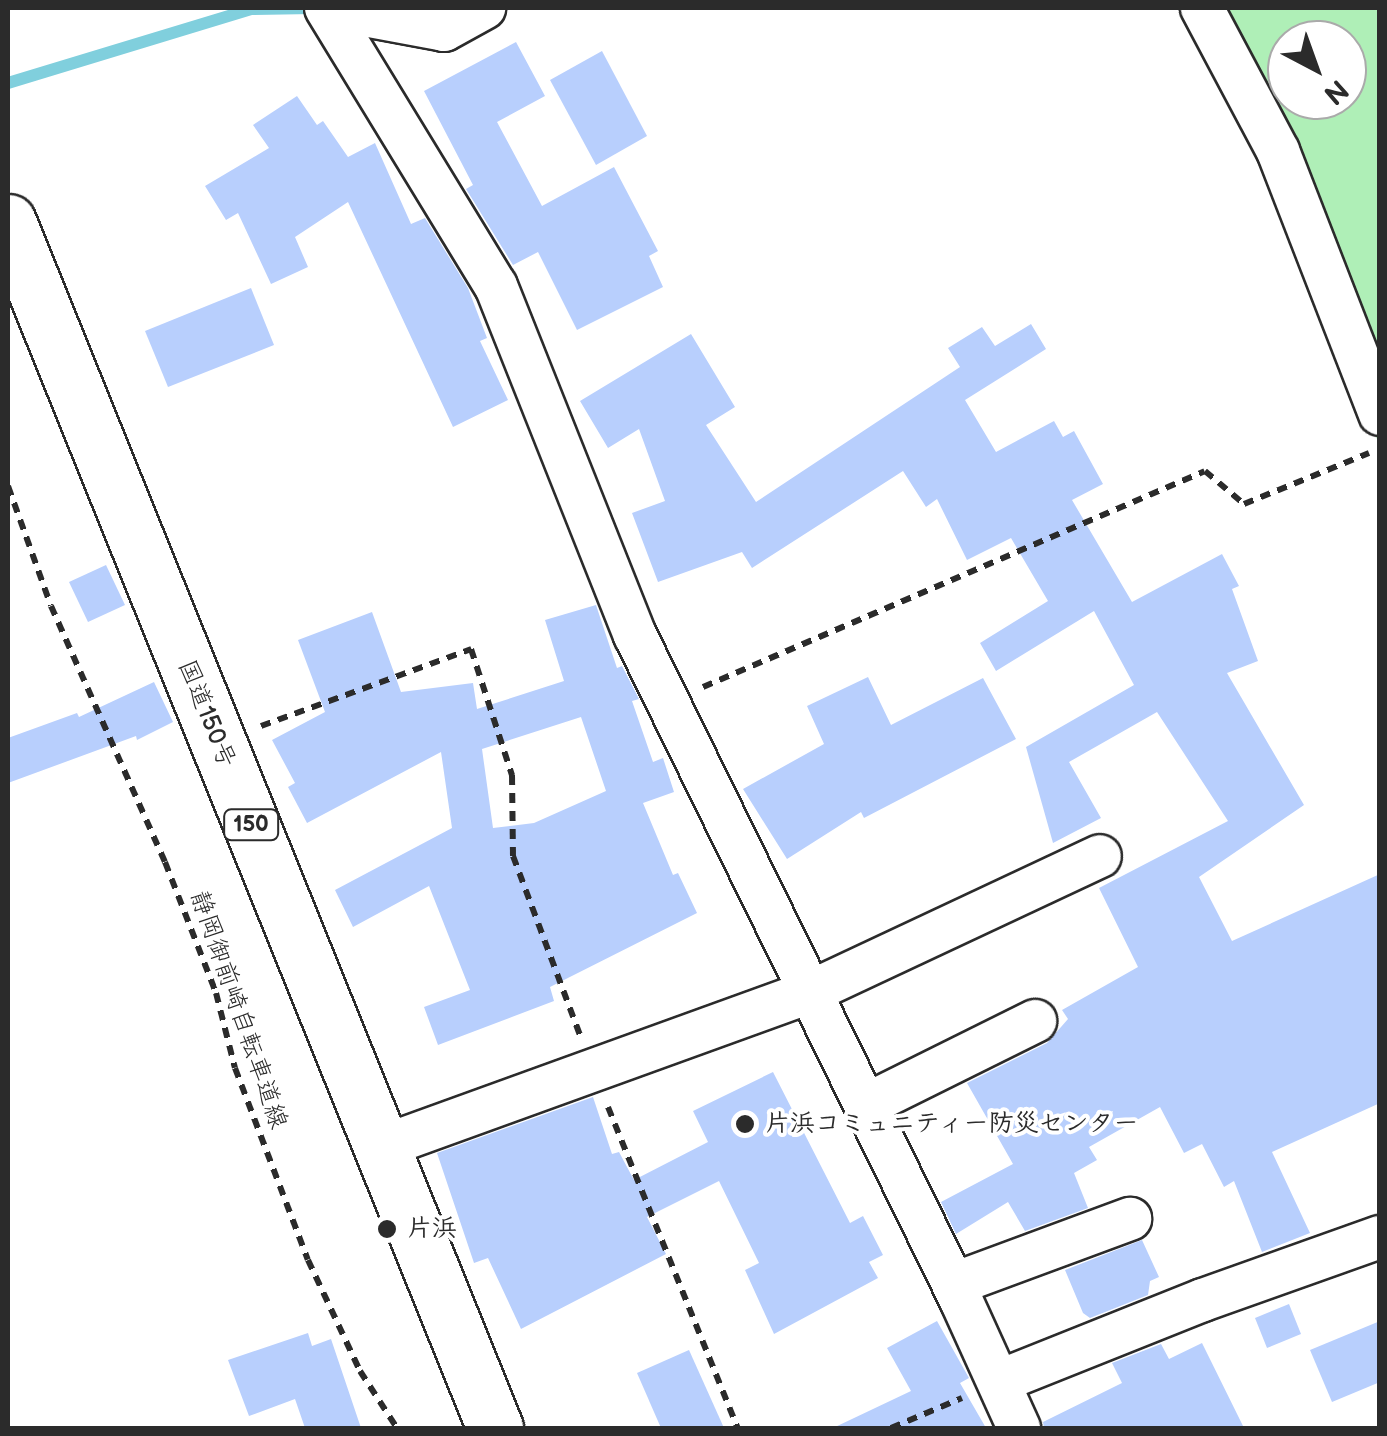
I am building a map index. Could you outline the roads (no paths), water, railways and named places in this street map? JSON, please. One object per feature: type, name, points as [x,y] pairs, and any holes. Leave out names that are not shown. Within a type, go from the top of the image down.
[{"type":"highway","name":"国道150号","points":[[8,222],[495,1428]]},
{"type":"street","points":[[326,8],[444,30],[484,8]]},
{"type":"street","points":[[326,8],[496,286],[635,635],[954,1284],[1019,1428]]},
{"type":"street","points":[[1202,8],[1278,151],[1380,414]]},
{"type":"street","points":[[381,1147],[810,992],[1100,856]]},
{"type":"street","points":[[866,1105],[1035,1021]]},
{"type":"street","points":[[954,1284],[1130,1219]]},
{"type":"street","points":[[1000,1381],[1203,1300],[1380,1237]]},
{"type":"waterway","points":[[8,83],[252,9],[313,8]]},
{"type":"place","name":"片浜コミュニティー防災センター","points":[[745,1124]]},
{"type":"place","name":"片浜","points":[[387,1229]]}]
